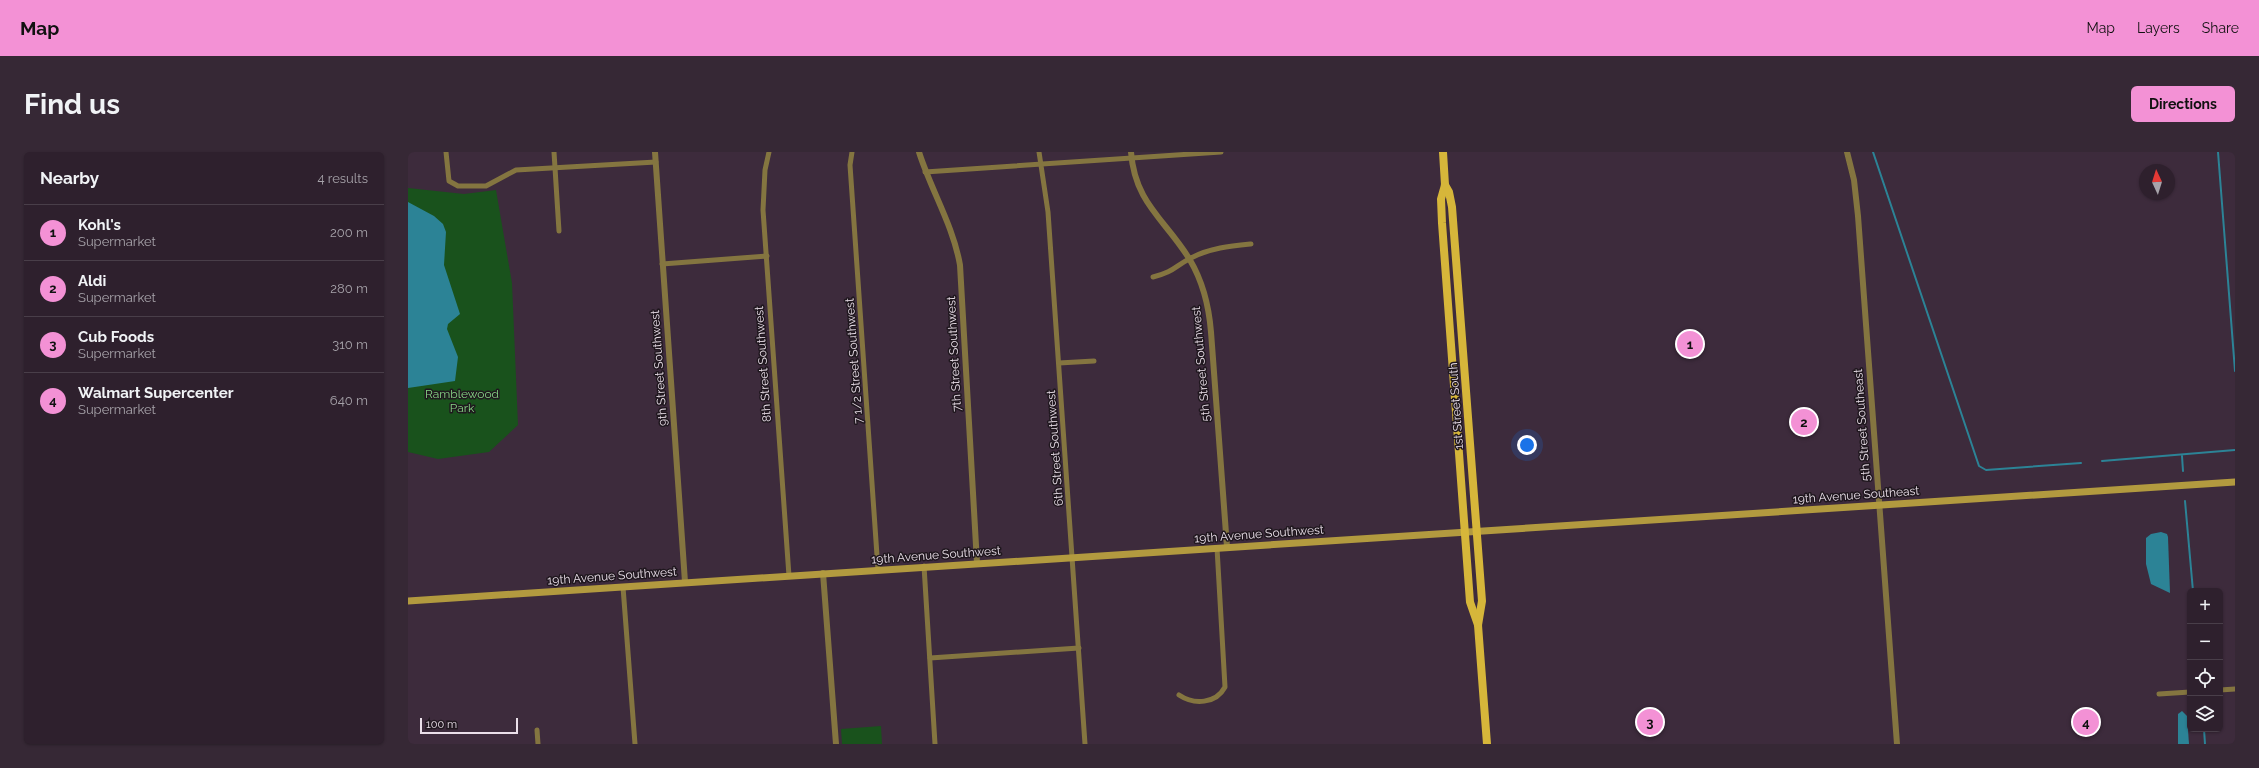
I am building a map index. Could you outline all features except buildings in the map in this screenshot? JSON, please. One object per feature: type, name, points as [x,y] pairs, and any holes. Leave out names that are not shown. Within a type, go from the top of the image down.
[{"type":"main road","name":"1st Street South","points":[[1442,152],[1445,186],[1441,199],[1442,223],[1470,602],[1478,625]]},
{"type":"main road","name":"1st Street South","points":[[1445,186],[1449,192],[1452,207],[1478,530],[1482,601],[1478,625],[1487,744]]},
{"type":"main road","name":"19th Avenue Southeast","points":[[1465,531],[2235,482]]},
{"type":"main road","name":"19th Avenue Southwest","points":[[408,601],[1465,531]]},
{"type":"street","points":[[446,152],[449,181],[458,186],[486,186],[516,170],[656,162]]},
{"type":"street","points":[[554,152],[559,231]]},
{"type":"street","name":"9th Street Southwest","points":[[655,152],[685,582]]},
{"type":"street","name":"8th Street Southwest","points":[[769,152],[764,190],[767,256],[789,576]]},
{"type":"street","name":"7 1/2 Street Southwest","points":[[852,152],[850,165],[878,570]]},
{"type":"street","name":"7th Street Southwest","points":[[919,152],[925,172],[951,229],[960,265],[977,563]]},
{"type":"street","name":"6th Street Southwest","points":[[1039,152],[1048,212],[1085,744]]},
{"type":"street","points":[[925,172],[1041,164],[1131,155],[1221,152]]},
{"type":"street","name":"5th Street Southeast","points":[[1847,152],[1854,180],[1858,216],[1898,744]]},
{"type":"street","name":"5th Street Southwest","points":[[1131,155],[1139,186],[1146,202],[1189,259],[1203,289],[1210,323],[1227,547]]},
{"type":"street","points":[[1153,277],[1172,272],[1189,259],[1216,249],[1252,244]]},
{"type":"street","points":[[662,264],[767,256]]},
{"type":"street","points":[[1059,363],[1094,361]]},
{"type":"street","points":[[1179,695],[1193,702],[1205,701],[1218,696],[1225,686],[1217,548]]},
{"type":"street","points":[[924,566],[935,744]]},
{"type":"street","points":[[823,574],[836,744]]},
{"type":"street","points":[[623,587],[635,744]]},
{"type":"street","points":[[930,658],[1078,648]]},
{"type":"street","points":[[2223,690],[2235,689]]},
{"type":"street","points":[[2159,694],[2187,692]]},
{"type":"street","points":[[537,730],[538,744]]},
{"type":"green space","name":"Ramblewood Park","points":[[408,188],[464,194],[496,190],[512,283],[518,425],[489,452],[438,459],[408,452]]},
{"type":"green space","points":[[881,726],[882,744],[842,744],[841,729]]},
{"type":"water","points":[[408,202],[434,216],[443,224],[446,232],[444,265],[460,314],[448,324],[447,329],[458,357],[455,381],[408,388]]},
{"type":"water","points":[[2161,532],[2167,534],[2168,537],[2170,593],[2151,584],[2146,564],[2146,538],[2151,534]]},
{"type":"water","points":[[2182,711],[2187,716],[2189,744],[2178,744],[2178,714]]},
{"type":"waterway","points":[[1873,152],[1979,466],[1986,470],[2081,463]]},
{"type":"waterway","points":[[2218,152],[2235,371]]},
{"type":"waterway","points":[[2102,461],[2235,450]]},
{"type":"waterway","points":[[2182,456],[2183,471]]},
{"type":"waterway","points":[[2185,501],[2193,588]]},
{"type":"waterway","points":[[2204,732],[2205,744]]},
{"type":"place","name":"Kohl's","points":[[1690,344]]},
{"type":"place","name":"Aldi","points":[[1804,422]]},
{"type":"place","name":"Cub Foods","points":[[1650,722]]},
{"type":"place","name":"Walmart Supercenter","points":[[2086,722]]}]
